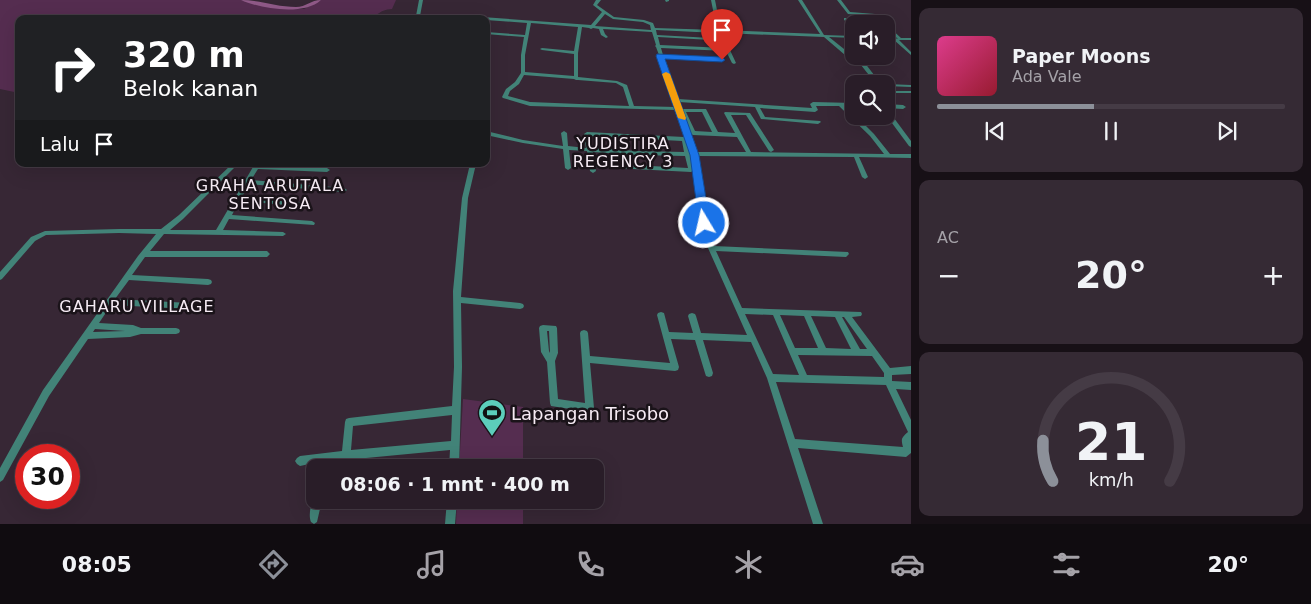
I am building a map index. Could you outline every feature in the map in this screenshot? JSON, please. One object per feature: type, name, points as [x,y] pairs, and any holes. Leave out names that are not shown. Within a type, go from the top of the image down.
[{"type":"street","points":[[418,15],[421,0]]},
{"type":"street","points":[[599,0],[595,5],[604,13],[620,20],[649,22],[654,32],[660,56],[679,109],[691,154],[710,248],[771,378],[818,524]]},
{"type":"street","points":[[713,0],[719,32],[734,63]]},
{"type":"street","points":[[800,0],[824,36],[848,54],[859,59],[872,75]]},
{"type":"street","points":[[839,0],[849,13],[874,15]]},
{"type":"street","points":[[592,28],[604,13]]},
{"type":"street","points":[[490,21],[654,32],[719,32],[845,37]]},
{"type":"street","points":[[528,22],[523,72],[517,83],[508,90],[505,98],[530,104],[679,109]]},
{"type":"street","points":[[576,79],[576,53],[580,27]]},
{"type":"street","points":[[601,28],[602,34],[606,37]]},
{"type":"street","points":[[654,32],[688,38],[712,39]]},
{"type":"street","points":[[490,33],[526,36]]},
{"type":"street","points":[[895,33],[901,39]]},
{"type":"street","points":[[688,38],[695,58]]},
{"type":"street","points":[[895,39],[911,39]]},
{"type":"street","points":[[895,39],[911,54]]},
{"type":"street","points":[[657,46],[728,50]]},
{"type":"street","points":[[542,49],[576,53]]},
{"type":"street","points":[[660,56],[722,60]]},
{"type":"street","points":[[523,72],[622,84],[625,86],[632,108]]},
{"type":"street","points":[[895,85],[911,86]]},
{"type":"street","points":[[895,92],[911,92]]},
{"type":"street","points":[[675,100],[815,110],[812,104],[845,105]]},
{"type":"street","points":[[841,105],[872,135],[889,156]]},
{"type":"street","points":[[756,106],[763,118],[818,122]]},
{"type":"street","points":[[895,107],[903,107]]},
{"type":"street","points":[[716,134],[704,110],[684,110],[693,133],[716,134],[738,134]]},
{"type":"street","points":[[490,134],[519,142],[566,148],[691,154],[748,152],[771,150],[748,114],[727,113],[748,152]]},
{"type":"street","points":[[895,123],[911,145]]},
{"type":"street","points":[[564,133],[568,168]]},
{"type":"street","points":[[586,134],[684,139],[691,154],[691,170],[592,168],[589,149],[586,134]]},
{"type":"street","points":[[748,152],[911,156]]},
{"type":"street","points":[[856,156],[865,177]]},
{"type":"street","points":[[0,477],[46,393],[143,254],[162,232],[181,217],[232,167]]},
{"type":"street","points":[[218,233],[256,167],[327,170]]},
{"type":"street","points":[[454,459],[457,410],[457,300],[464,204],[472,167]]},
{"type":"street","points":[[247,182],[344,190]]},
{"type":"street","points":[[238,198],[299,204]]},
{"type":"street","points":[[227,217],[312,223]]},
{"type":"street","points":[[0,277],[33,239],[45,233],[119,231],[283,234]]},
{"type":"street","points":[[710,248],[846,254]]},
{"type":"street","points":[[143,254],[267,254]]},
{"type":"street","points":[[128,277],[208,282]]},
{"type":"street","points":[[457,300],[520,306]]},
{"type":"street","points":[[109,302],[190,306]]},
{"type":"street","points":[[741,311],[858,314]]},
{"type":"street","points":[[775,312],[805,379]]},
{"type":"street","points":[[806,313],[824,352]]},
{"type":"street","points":[[836,314],[857,352]]},
{"type":"street","points":[[846,314],[874,353],[889,379],[911,430]]},
{"type":"street","points":[[586,359],[675,367],[668,335],[661,315]]},
{"type":"street","points":[[692,316],[710,372]]},
{"type":"street","points":[[93,326],[133,328],[141,331]]},
{"type":"street","points":[[86,336],[176,330]]},
{"type":"street","points":[[551,361],[554,403],[590,408],[584,333]]},
{"type":"street","points":[[668,335],[754,339]]},
{"type":"street","points":[[792,350],[874,353]]},
{"type":"street","points":[[889,379],[893,370],[911,370]]},
{"type":"street","points":[[771,378],[889,379],[911,386]]},
{"type":"street","points":[[346,456],[349,422],[457,410]]},
{"type":"street","points":[[792,443],[906,452],[908,450],[906,440],[911,436]]},
{"type":"street","points":[[334,459],[346,456],[455,445]]},
{"type":"street","points":[[300,462],[306,462]]},
{"type":"street","points":[[314,519],[315,509]]},
{"type":"street","points":[[450,524],[451,509]]},
{"type":"shaded area","points":[[0,0],[241,0],[287,9],[304,9],[321,0],[396,0],[392,9],[384,10],[376,15],[15,15],[15,92],[0,89]]},
{"type":"shaded area","points":[[241,0],[296,7],[321,0],[314,5],[304,8],[282,9],[260,6]]},
{"type":"shaded area","name":"Lapangan Trisobo","points":[[463,399],[523,407],[523,459],[460,459]]},
{"type":"shaded area","points":[[457,509],[523,509],[523,524],[456,524]]},
{"type":"slow traffic","points":[[666,74],[682,118]]},
{"type":"place","name":"Lapangan Trisobo","points":[[492,437]]},
{"type":"district","name":"YUDISTIRA REGENCY 3","points":[[623,152]]},
{"type":"district","name":"GRAHA ARUTALA SENTOSA","points":[[270,194]]},
{"type":"district","name":"GAHARU VILLAGE","points":[[137,306]]},
{"type":"route","points":[[704,223],[695,155],[660,56],[722,60]]}]
